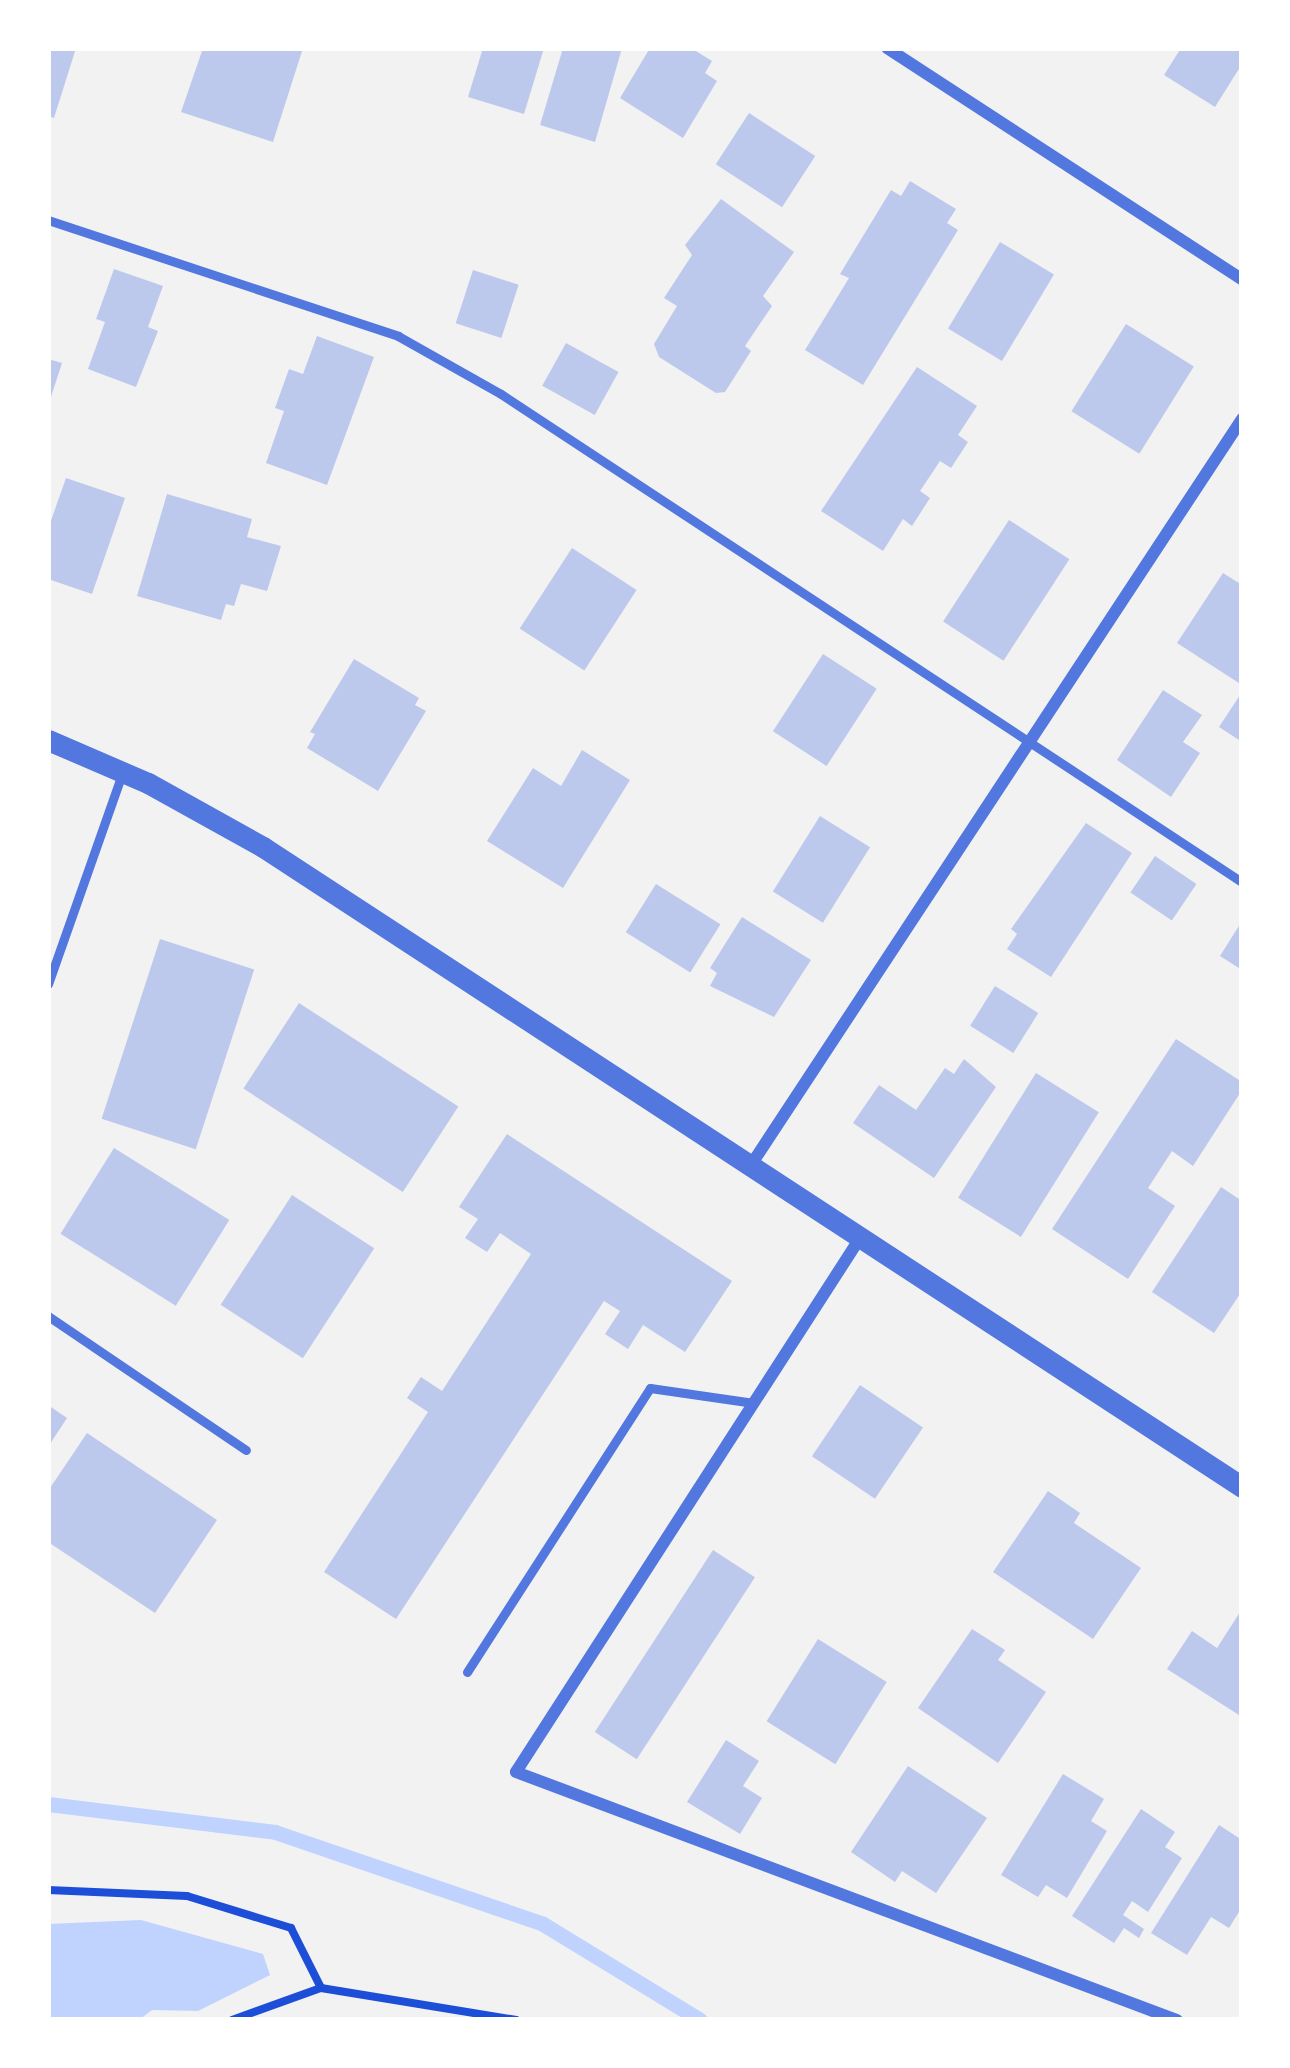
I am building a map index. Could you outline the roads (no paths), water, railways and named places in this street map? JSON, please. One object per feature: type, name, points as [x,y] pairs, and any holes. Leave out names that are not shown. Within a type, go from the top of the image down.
[{"type":"street","points":[[887,48],[1242,279]]},
{"type":"street","points":[[749,1168],[1242,419]]},
{"type":"street","points":[[48,740],[123,771],[263,847],[1242,1487]]},
{"type":"street","points":[[860,1238],[516,1772],[1177,2020]]},
{"type":"lane","points":[[48,220],[398,336],[501,394],[1242,881]]},
{"type":"lane","points":[[48,984],[123,771]]},
{"type":"lane","points":[[48,1316],[246,1450]]},
{"type":"lane","points":[[467,1672],[650,1388],[754,1403]]},
{"type":"water","points":[[141,1920],[263,1954],[270,1975],[198,2011],[152,2010],[139,2020],[48,2020],[48,1924]]},
{"type":"waterway","points":[[48,1804],[275,1832],[543,1924],[700,2020]]}]
